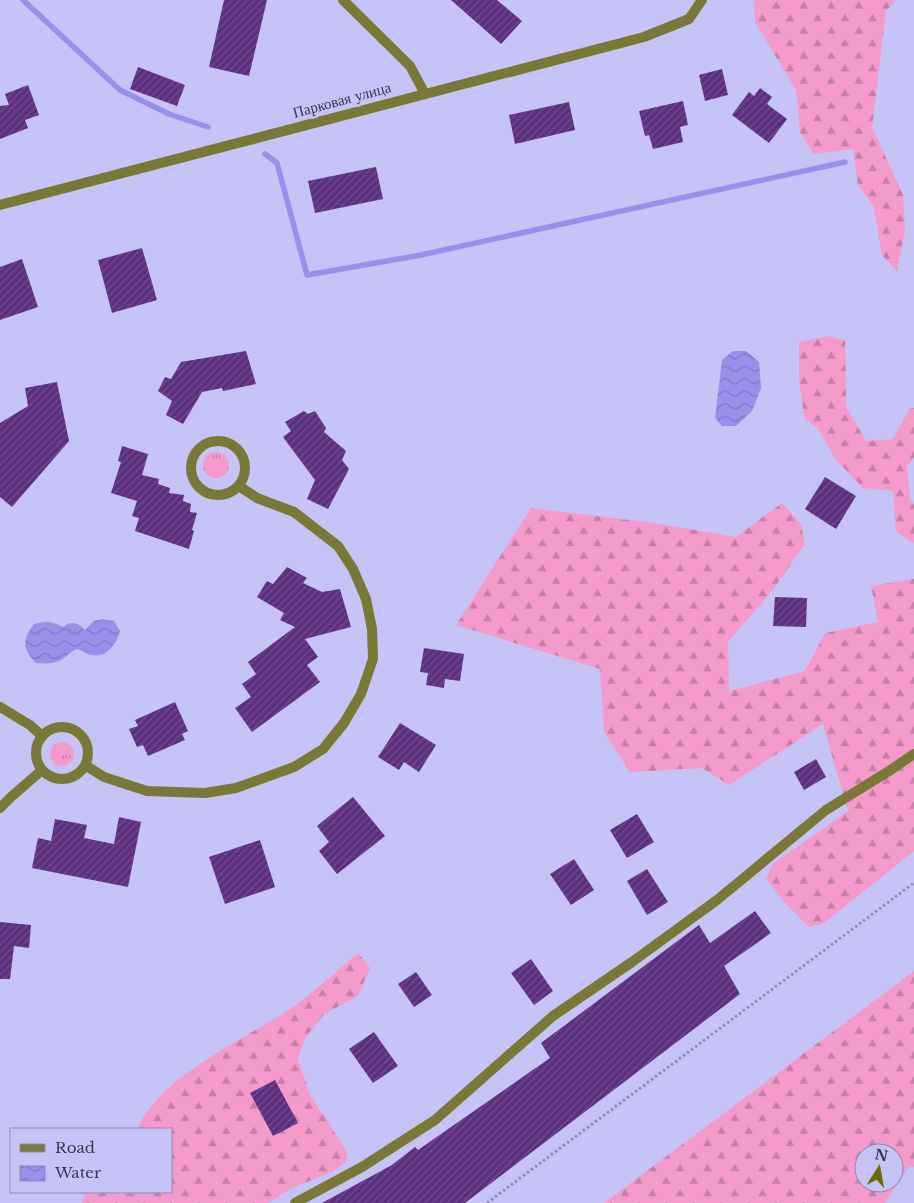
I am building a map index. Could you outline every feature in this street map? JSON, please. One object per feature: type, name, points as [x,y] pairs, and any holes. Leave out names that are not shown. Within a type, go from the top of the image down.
[{"type":"street","points":[[343,0],[410,66],[425,94]]},
{"type":"street","name":"Парковая улица","points":[[0,205],[644,37],[689,19],[702,0]]},
{"type":"street","points":[[218,440],[235,446],[245,461],[246,469],[244,478],[239,486],[232,492],[214,495],[198,486],[193,479],[191,470],[195,453],[202,446],[218,440]]},
{"type":"street","points":[[85,765],[104,777],[147,791],[166,793],[205,792],[236,788],[294,767],[323,749],[344,723],[361,694],[373,659],[372,629],[366,599],[353,569],[338,546],[294,512],[257,498],[239,486]]},
{"type":"street","points":[[0,707],[30,725],[42,736]]},
{"type":"street","points":[[57,726],[71,727],[82,735],[89,747],[88,761],[85,765],[80,773],[68,779],[54,778],[42,770],[36,758],[37,744],[45,732],[57,726]]},
{"type":"street","points":[[296,1203],[362,1167],[435,1120],[553,1016],[632,962],[717,900],[826,810],[889,772],[914,754]]},
{"type":"street","points":[[0,808],[11,796],[42,770]]},
{"type":"path","points":[[487,1203],[914,883]]},
{"type":"green space","points":[[754,0],[896,0],[886,11],[872,127],[903,195],[905,231],[897,271],[882,255],[874,207],[858,185],[853,149],[814,154],[800,132],[796,90],[755,22]]},
{"type":"green space","points":[[828,336],[845,341],[846,407],[866,441],[893,439],[910,408],[914,408],[914,457],[907,467],[910,499],[914,505],[913,543],[896,531],[893,491],[863,488],[836,460],[820,431],[804,417],[799,380],[799,342]]},
{"type":"green space","points":[[216,452],[225,456],[229,465],[225,474],[216,478],[207,474],[203,465],[207,456]]},
{"type":"green space","points":[[782,503],[801,524],[805,544],[772,591],[728,642],[729,691],[805,671],[825,633],[878,622],[871,586],[914,579],[914,851],[824,923],[809,927],[785,903],[766,878],[773,864],[848,811],[823,724],[729,785],[702,768],[630,772],[604,732],[600,669],[456,625],[531,508],[653,523],[736,537]]},
{"type":"green space","points":[[62,742],[71,745],[74,754],[71,763],[62,766],[53,763],[50,754],[53,745]]},
{"type":"green space","points":[[358,953],[370,968],[358,996],[324,1014],[305,1038],[298,1059],[310,1095],[348,1153],[346,1162],[332,1172],[292,1188],[268,1203],[82,1203],[86,1193],[172,1193],[172,1128],[138,1128],[149,1110],[165,1092],[184,1076],[227,1047],[290,1009]]},
{"type":"green space","points":[[914,971],[914,1167],[909,1167],[904,1174],[904,1143],[854,1143],[854,1193],[892,1193],[885,1203],[604,1203]]},
{"type":"water","points":[[733,351],[746,351],[759,362],[761,388],[752,411],[736,426],[722,426],[715,418],[722,360]]},
{"type":"water","points":[[103,619],[114,621],[120,631],[113,646],[100,655],[88,654],[77,649],[57,661],[36,663],[26,649],[27,635],[34,624],[49,622],[63,627],[75,623],[85,630],[94,621]]},
{"type":"building","points":[[224,0],[267,0],[249,76],[209,67]]},
{"type":"building","points":[[451,0],[497,0],[522,21],[501,44]]},
{"type":"building","points":[[138,67],[185,85],[177,106],[130,89]]},
{"type":"building","points":[[722,69],[728,95],[705,101],[699,75]]},
{"type":"building","points":[[28,85],[39,115],[25,120],[28,128],[0,139],[0,106],[9,105],[5,94]]},
{"type":"building","points":[[760,88],[772,97],[767,104],[787,119],[769,143],[732,115],[749,92],[754,96]]},
{"type":"building","points":[[683,101],[688,125],[680,127],[683,142],[653,149],[649,135],[645,136],[639,111]]},
{"type":"building","points":[[569,102],[575,130],[515,144],[509,115]]},
{"type":"building","points":[[376,167],[383,199],[315,213],[308,181]]},
{"type":"building","points":[[142,248],[157,300],[112,313],[98,260]]},
{"type":"building","points":[[22,259],[38,307],[0,320],[0,267]]},
{"type":"building","points":[[246,351],[256,384],[223,391],[222,388],[202,392],[183,424],[166,415],[172,401],[158,391],[165,377],[171,379],[181,362]]},
{"type":"building","points":[[57,382],[69,441],[12,507],[0,497],[0,423],[28,406],[25,388]]},
{"type":"building","points":[[304,411],[308,414],[315,411],[326,428],[324,432],[346,451],[342,460],[349,469],[328,509],[307,499],[315,480],[283,437],[291,431],[285,422]]},
{"type":"building","points":[[122,446],[148,454],[142,475],[159,479],[158,484],[170,488],[169,493],[184,495],[183,501],[191,504],[190,512],[197,513],[189,549],[135,531],[139,518],[132,516],[137,501],[111,493],[121,462],[118,461]]},
{"type":"building","points":[[825,477],[856,496],[836,529],[805,509]]},
{"type":"building","points":[[287,567],[307,578],[303,583],[322,592],[340,589],[351,627],[305,639],[318,657],[307,665],[320,682],[252,732],[235,708],[251,697],[242,684],[256,674],[248,662],[295,627],[280,620],[284,613],[257,597],[267,581],[273,584]]},
{"type":"building","points":[[775,597],[807,598],[806,627],[773,626]]},
{"type":"building","points":[[424,648],[464,654],[460,681],[445,679],[444,688],[426,685],[428,673],[420,672]]},
{"type":"building","points":[[175,702],[188,731],[182,734],[185,740],[148,756],[143,745],[137,747],[129,729],[138,726],[135,720]]},
{"type":"building","points":[[400,723],[436,745],[419,772],[404,762],[399,770],[378,757]]},
{"type":"building","points":[[816,759],[826,777],[804,790],[794,772]]},
{"type":"building","points":[[353,797],[385,836],[337,874],[319,851],[329,842],[317,826]]},
{"type":"building","points":[[637,814],[654,842],[627,858],[610,830]]},
{"type":"building","points":[[119,817],[141,822],[128,887],[32,868],[38,838],[51,841],[55,819],[87,825],[84,838],[114,844]]},
{"type":"building","points":[[260,840],[275,887],[225,904],[209,857]]},
{"type":"building","points":[[574,859],[594,890],[571,905],[550,874]]},
{"type":"building","points":[[647,869],[668,902],[647,915],[627,881]]},
{"type":"building","points":[[755,911],[771,933],[724,966],[740,994],[465,1203],[322,1203],[392,1165],[415,1147],[418,1150],[550,1058],[541,1043],[699,925],[710,943]]},
{"type":"building","points":[[0,922],[31,925],[29,948],[14,946],[10,979],[0,979]]},
{"type":"building","points":[[531,959],[553,991],[534,1005],[511,973]]},
{"type":"building","points":[[416,972],[432,995],[414,1007],[398,984]]},
{"type":"building","points":[[374,1032],[398,1066],[373,1083],[349,1049]]},
{"type":"building","points":[[275,1080],[298,1123],[273,1136],[250,1093]]},
{"type":"waterway","points":[[23,0],[120,90],[169,114],[208,127]]},
{"type":"waterway","points":[[265,154],[277,163],[307,275],[421,255],[845,162]]}]
